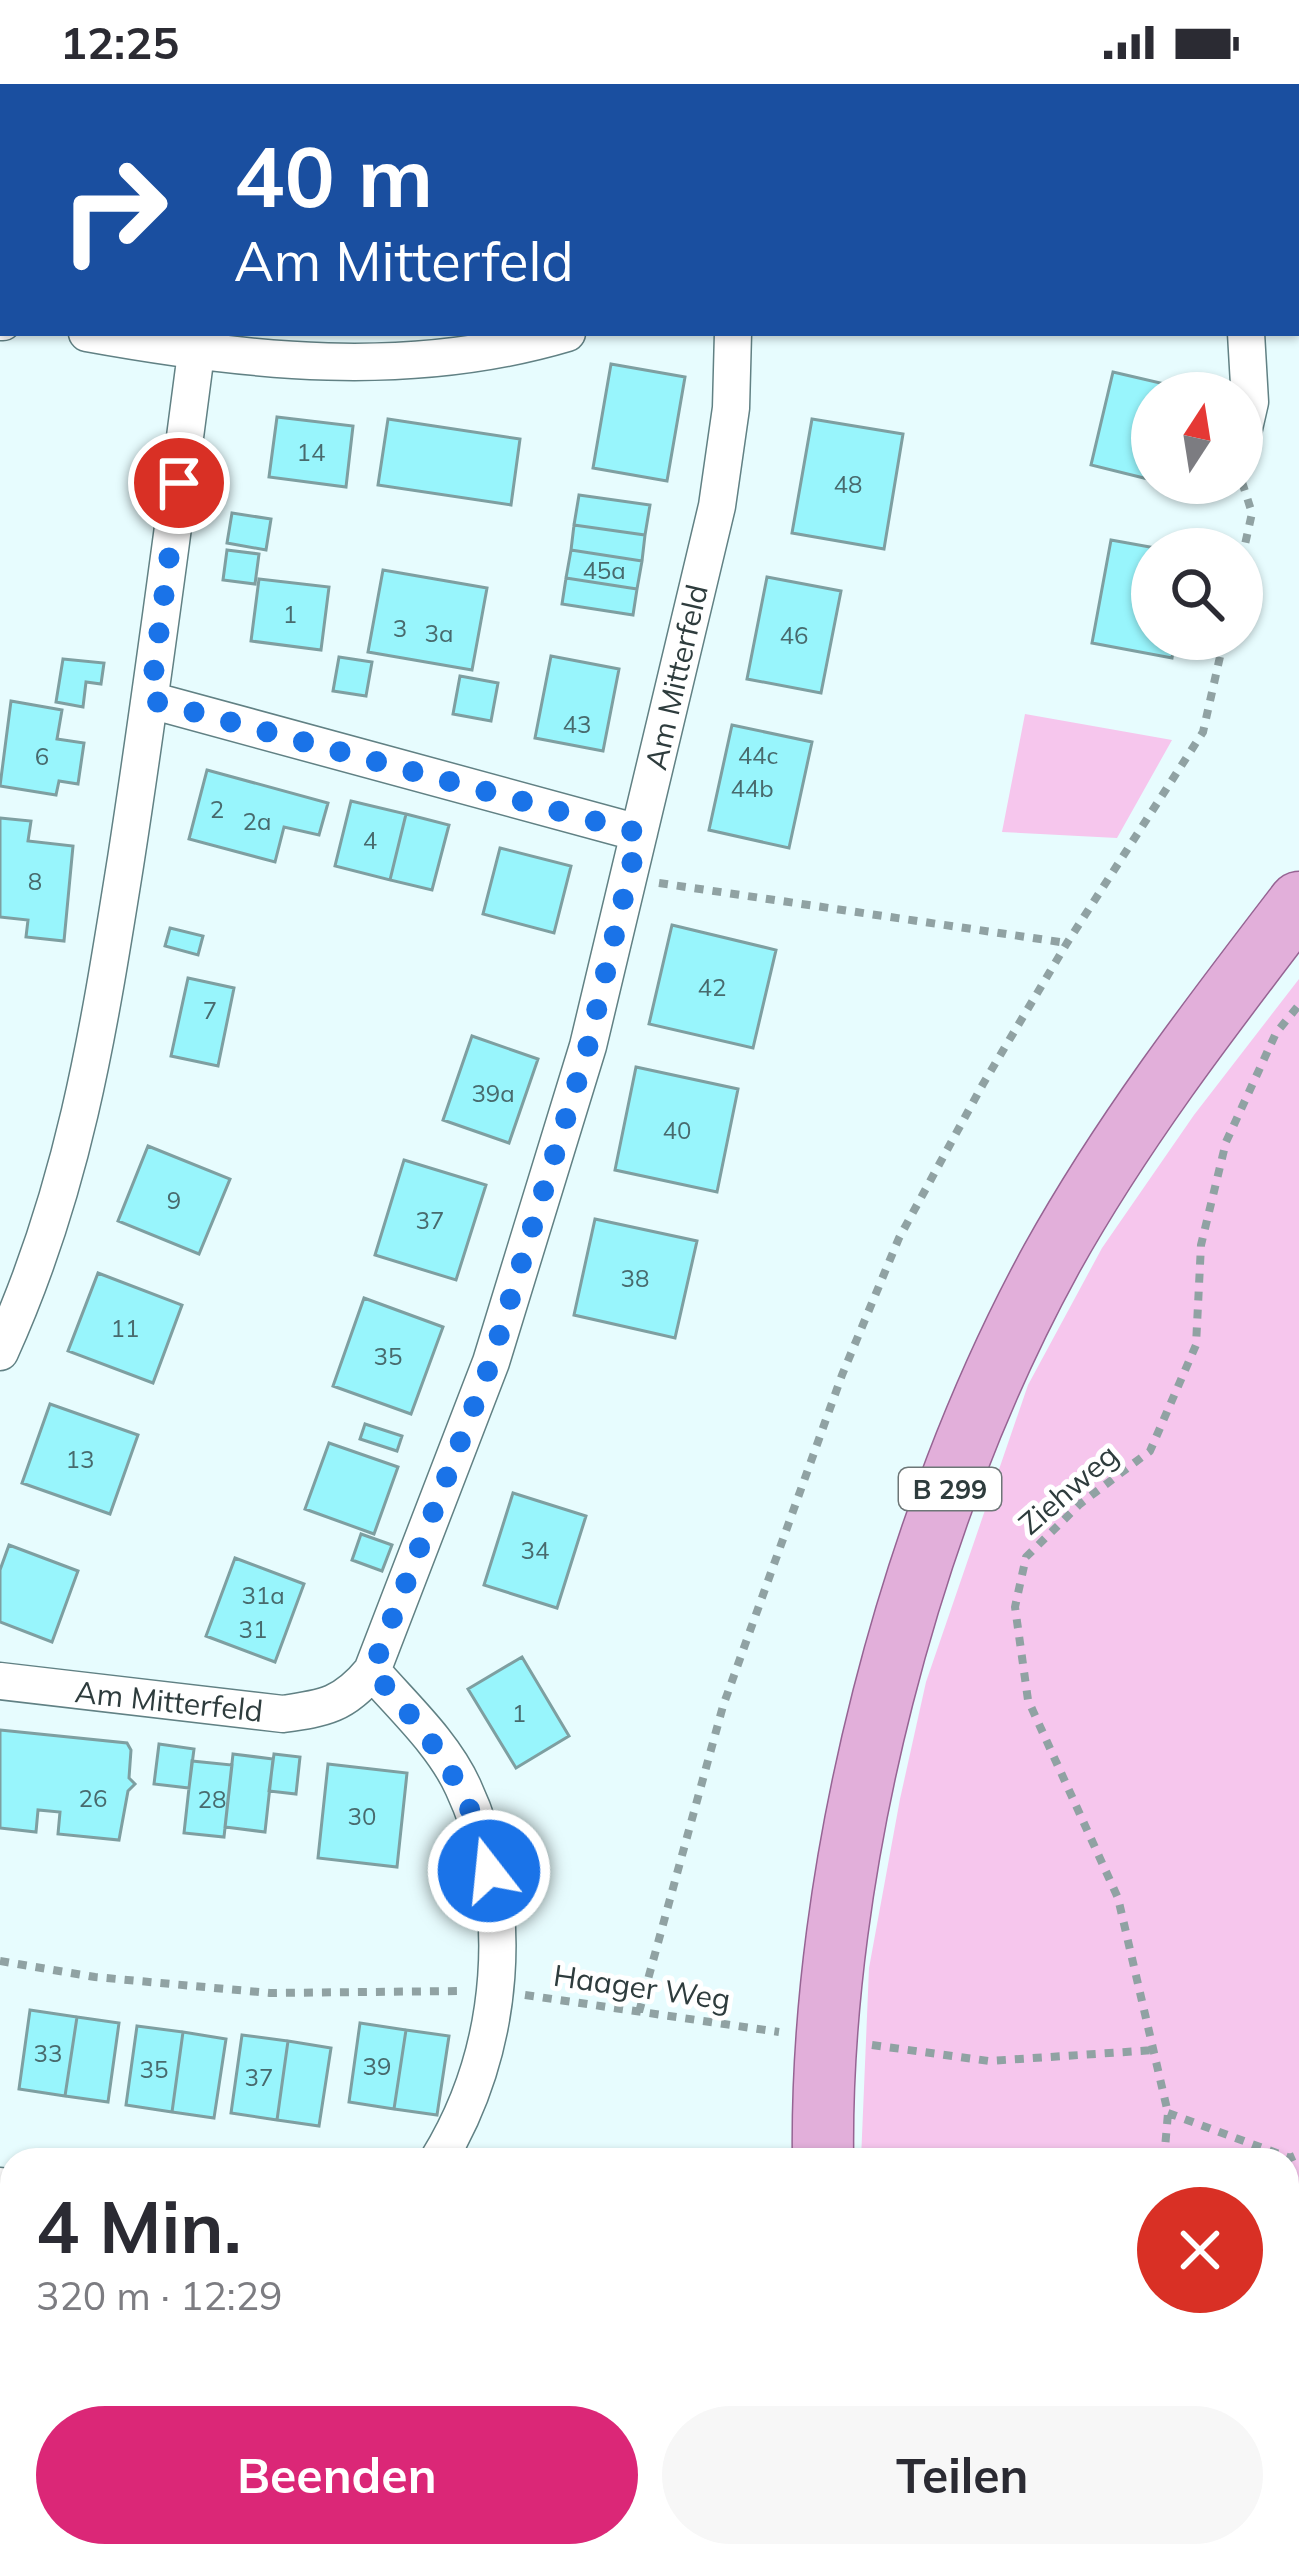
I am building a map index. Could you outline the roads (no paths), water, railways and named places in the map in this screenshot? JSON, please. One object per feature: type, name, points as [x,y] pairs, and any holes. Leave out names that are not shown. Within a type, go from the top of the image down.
[{"type":"main road","name":"B 299","points":[[824,2148],[829,1999],[843,1873],[907,1620],[969,1436],[1050,1263],[1105,1169],[1184,1048],[1299,902]]},
{"type":"street","points":[[103,336],[196,353],[349,365],[507,351],[557,336]]},
{"type":"street","name":"Am Mitterfeld","points":[[0,1681],[283,1714],[319,1709],[351,1697],[372,1671],[491,1362],[588,1046],[717,506],[731,408],[733,336]]},
{"type":"street","points":[[1246,336],[1248,372]]},
{"type":"street","points":[[0,1352],[30,1286],[73,1158],[102,1009],[150,700],[196,353]]},
{"type":"street","points":[[150,700],[639,833]]},
{"type":"street","points":[[372,1671],[426,1731],[462,1785],[482,1840],[496,1902],[498,1992],[465,2117],[446,2148]]}]
